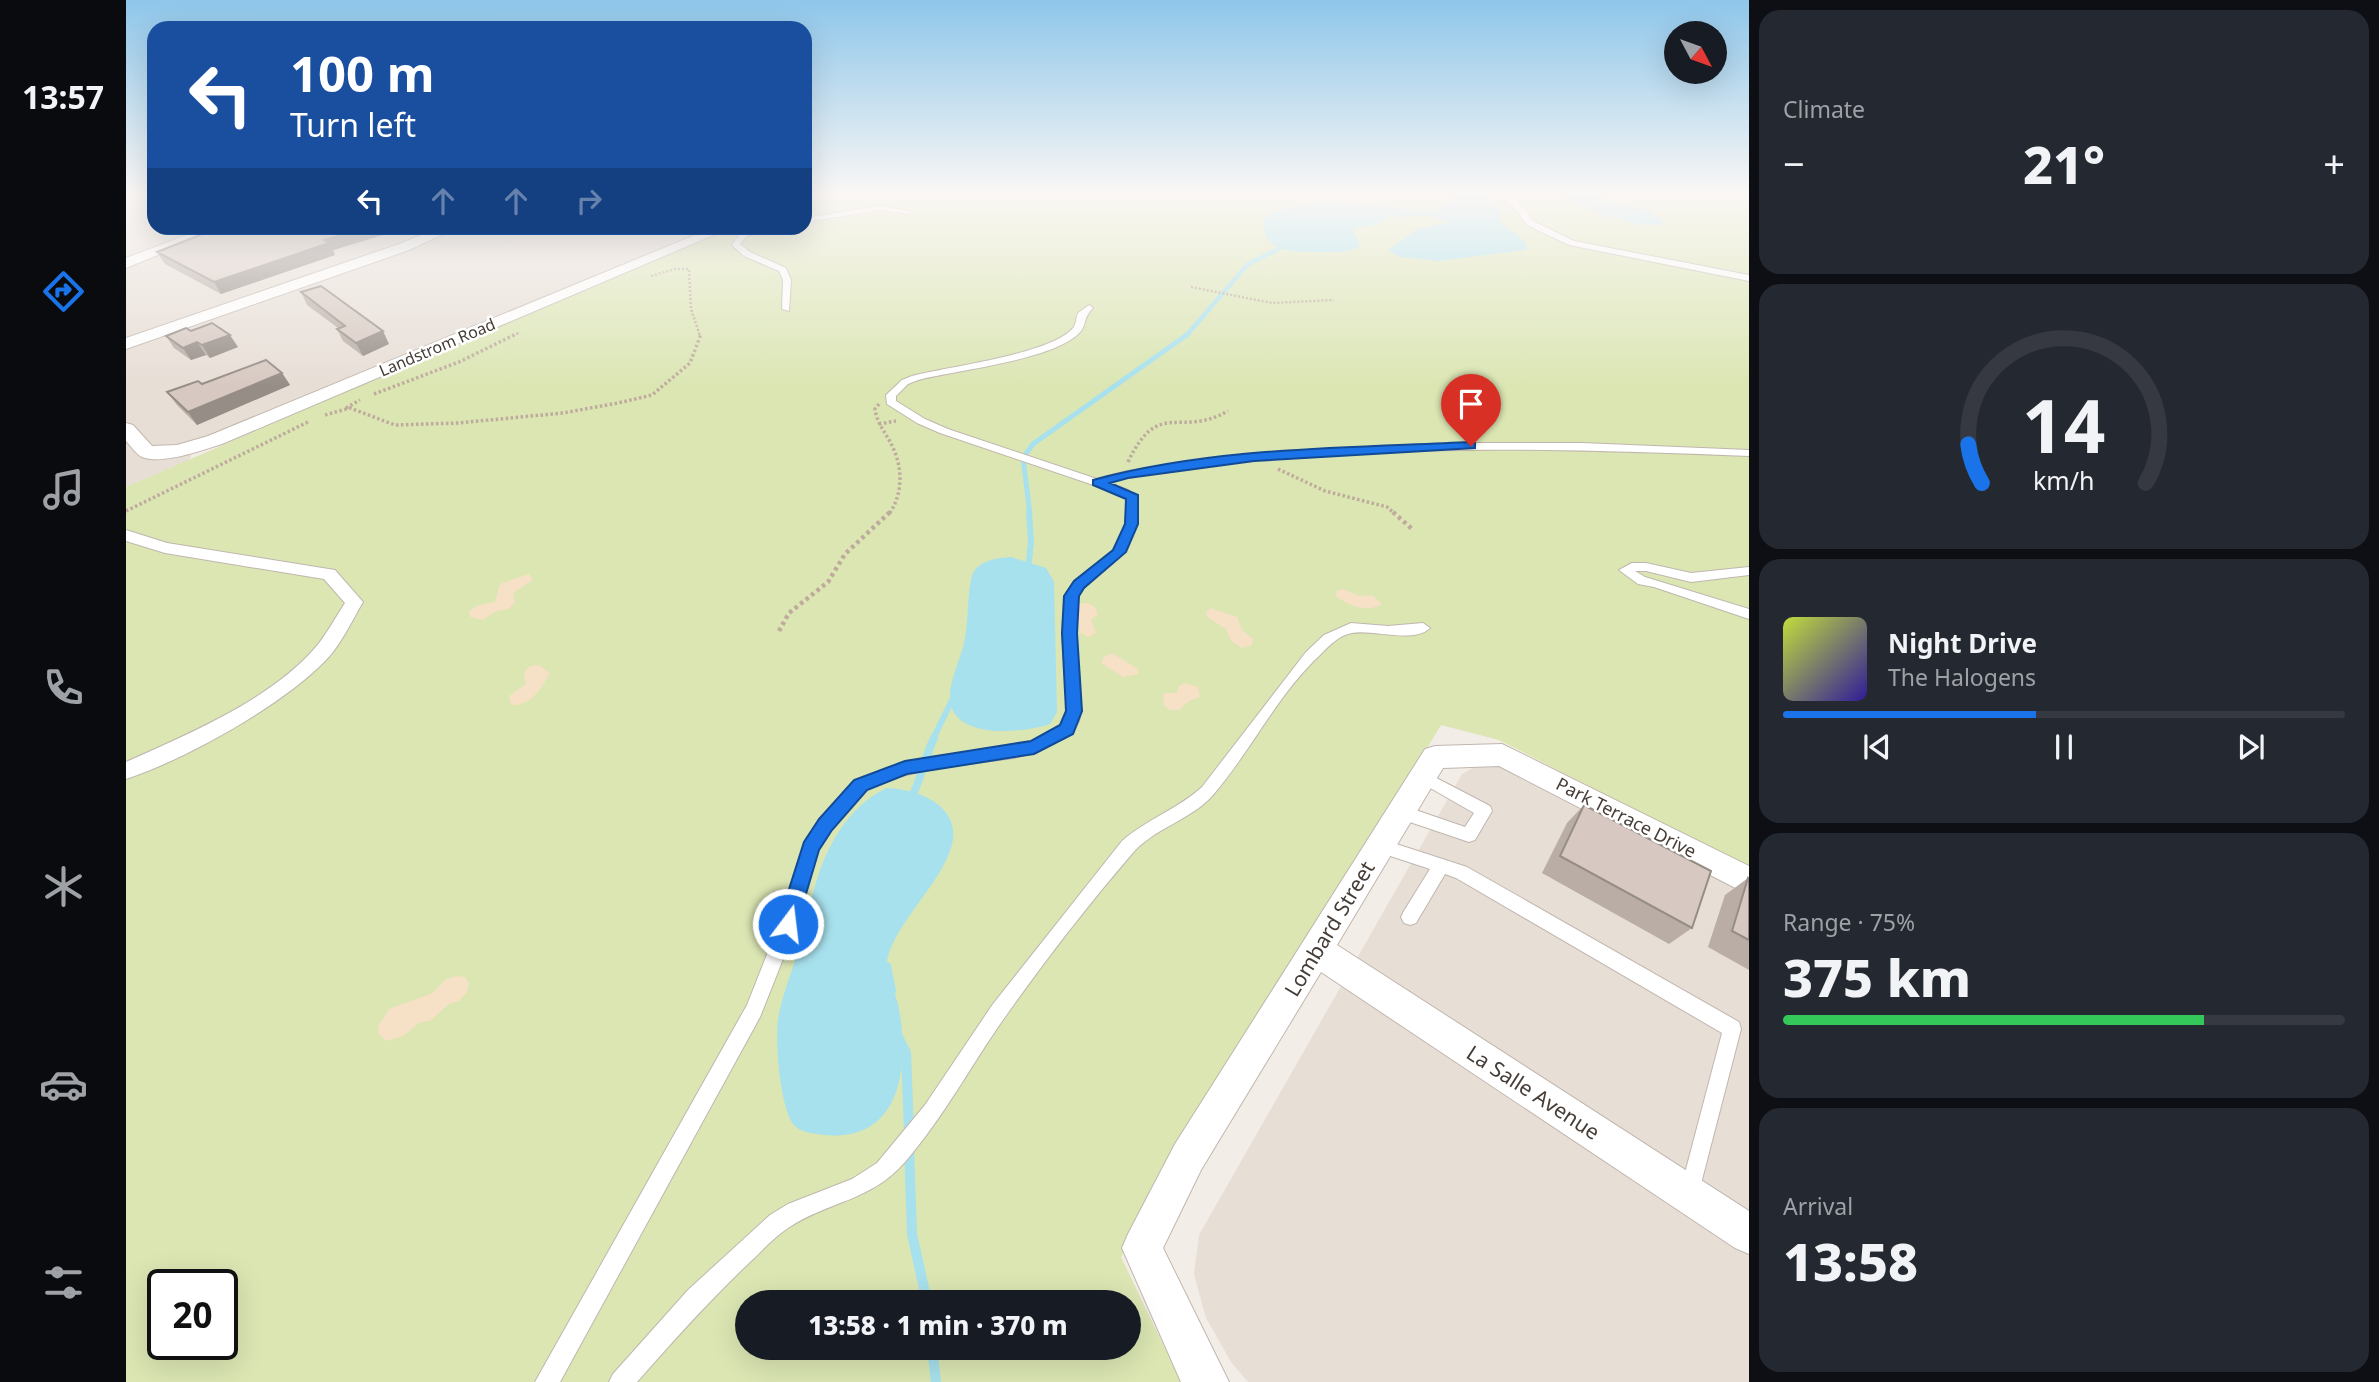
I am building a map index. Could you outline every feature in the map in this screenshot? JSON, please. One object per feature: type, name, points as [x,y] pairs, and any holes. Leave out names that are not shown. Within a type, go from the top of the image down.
[{"type":"street","points":[[126,344],[374,257]]},
{"type":"street","name":"Landstrom Road","points":[[126,429],[147,452],[178,451],[215,440],[652,257]]},
{"type":"street","points":[[126,535],[165,548],[330,574],[354,602],[320,655],[264,699],[175,749],[126,771]]},
{"type":"street","name":"Lombard Street","points":[[1207,1382],[1202,1378],[1142,1248],[1188,1157],[1435,757],[1498,749]]},
{"type":"street","name":"Park Terrace Drive","points":[[1498,749],[1749,881]]},
{"type":"street","name":"La Salle Avenue","points":[[1317,951],[1749,1234]]},
{"type":"lane","points":[[755,257],[783,270],[787,280],[786,309]]},
{"type":"lane","points":[[1645,257],[1749,278]]},
{"type":"lane","points":[[547,1382],[754,1011],[788,924],[811,847],[825,824],[852,793],[871,780],[905,768],[1034,747],[1067,729],[1072,721],[1074,700],[1069,633],[1071,596],[1079,585],[1119,552],[1131,524],[1133,498],[1124,492],[991,449],[928,425],[891,402],[891,395],[905,382],[915,378],[1016,356],[1060,341],[1078,329],[1082,313],[1089,308]]},
{"type":"lane","points":[[1097,483],[1127,474],[1254,457],[1471,446],[1581,446],[1749,453]]},
{"type":"lane","points":[[1749,571],[1691,577],[1652,568],[1631,567],[1625,570],[1642,581],[1749,614]]},
{"type":"lane","points":[[621,1382],[695,1298],[777,1222],[795,1211],[858,1187],[884,1170],[932,1112],[999,1010],[1107,871],[1146,830],[1191,806],[1207,791],[1264,713],[1311,655],[1329,638],[1351,628],[1388,631],[1423,628]]},
{"type":"lane","points":[[1498,749],[1749,870]]},
{"type":"lane","points":[[1401,812],[1469,835],[1484,811],[1423,777]]},
{"type":"lane","points":[[1381,846],[1461,872],[1732,1028],[1689,1195]]},
{"type":"lane","points":[[1410,917],[1441,865]]},
{"type":"path","points":[[126,511],[318,417],[338,410],[350,408],[395,425],[458,423],[564,413],[652,395],[690,363],[701,334],[693,323],[689,303],[689,269],[675,269],[639,280]]},
{"type":"path","points":[[1191,287],[1272,303],[1334,300]]},
{"type":"path","points":[[372,395],[495,347],[528,327]]},
{"type":"path","points":[[779,631],[789,613],[828,582],[845,554],[888,515],[898,501],[900,489],[895,451],[876,418],[877,406],[891,395]]},
{"type":"path","points":[[345,408],[363,398]]},
{"type":"path","points":[[1127,474],[1132,451],[1141,433],[1150,426],[1171,422],[1207,421],[1228,411]]},
{"type":"path","points":[[1254,457],[1325,491],[1387,507],[1412,529]]},
{"type":"shaded area","points":[[126,257],[642,257],[199,439],[189,460],[126,487]]},
{"type":"shaded area","points":[[1496,763],[1749,884],[1749,1382],[1248,1382],[1231,1362],[1206,1318],[1194,1275],[1199,1235],[1462,774],[1477,766]]},
{"type":"green space","points":[[656,257],[1749,257],[1749,868],[1499,740],[1441,725],[1121,1257],[1137,1290],[735,1290],[735,1360],[1141,1360],[1141,1298],[1184,1382],[126,1382],[126,487]]},
{"type":"sand","points":[[529,574],[533,580],[513,593],[515,602],[509,609],[496,611],[483,620],[470,617],[469,611],[479,605],[495,602],[500,584]]},
{"type":"sand","points":[[1343,589],[1359,596],[1372,595],[1382,604],[1364,608],[1346,603],[1336,596],[1337,591]]},
{"type":"sand","points":[[1079,604],[1094,606],[1098,614],[1091,620],[1096,633],[1088,637],[1080,632],[1076,608]]},
{"type":"sand","points":[[1210,608],[1237,617],[1242,630],[1253,639],[1252,645],[1242,648],[1231,641],[1226,629],[1207,617],[1206,612]]},
{"type":"sand","points":[[1112,653],[1138,669],[1138,674],[1123,677],[1101,663],[1104,657]]},
{"type":"sand","points":[[539,665],[550,673],[539,690],[525,703],[511,705],[509,696],[526,684],[524,672],[530,666]]},
{"type":"sand","points":[[1184,683],[1198,687],[1200,697],[1189,701],[1179,710],[1170,710],[1164,705],[1163,696],[1165,693],[1177,693],[1179,686]]},
{"type":"sand","points":[[465,977],[469,983],[467,992],[459,1001],[449,1004],[430,1021],[420,1022],[403,1036],[387,1041],[379,1035],[378,1027],[389,1009],[433,993],[446,979]]},
{"type":"water","points":[[1405,257],[1466,257],[1438,261]]},
{"type":"water","points":[[1011,557],[1046,568],[1054,582],[1057,712],[1050,724],[1023,730],[990,730],[962,721],[953,710],[950,696],[965,638],[973,573],[985,562]]},
{"type":"water","points":[[887,788],[908,791],[929,799],[941,807],[952,824],[952,842],[945,862],[904,924],[887,963],[888,975],[898,1003],[902,1035],[899,1083],[891,1103],[879,1119],[862,1130],[840,1135],[808,1132],[791,1122],[783,1098],[778,1056],[779,1012],[826,856],[837,834],[855,811]]},
{"type":"building","points":[[167,257],[286,257],[214,282]]},
{"type":"building","points":[[321,286],[383,331],[356,343],[337,329],[345,326],[301,292]]},
{"type":"building","points":[[212,323],[230,335],[202,345],[197,342],[183,348],[166,336],[186,328],[191,331]]},
{"type":"building","points":[[266,360],[282,373],[188,412],[167,392],[198,381],[202,384]]},
{"type":"building","points":[[1584,805],[1711,871],[1692,928],[1560,856]]},
{"type":"building","points":[[1749,879],[1749,940],[1732,931]]},
{"type":"waterway","points":[[1187,335],[1248,264],[1261,257]]},
{"type":"waterway","points":[[1030,514],[1023,458],[1033,444],[1187,335]]},
{"type":"waterway","points":[[1028,570],[1031,542],[1029,512]]},
{"type":"waterway","points":[[933,739],[955,694]]},
{"type":"waterway","points":[[910,801],[934,738]]},
{"type":"waterway","points":[[887,966],[892,991]]},
{"type":"waterway","points":[[898,1037],[906,1053],[909,1132]]},
{"type":"waterway","points":[[909,1147],[912,1234],[924,1290]]},
{"type":"waterway","points":[[933,1360],[936,1382]]},
{"type":"route","points":[[788,924],[811,847],[825,824],[860,785],[905,768],[968,760],[1034,747],[1067,729],[1074,711],[1070,678],[1071,596],[1079,585],[1119,552],[1131,524],[1133,498],[1097,483],[1127,474],[1254,457],[1471,446]]}]
